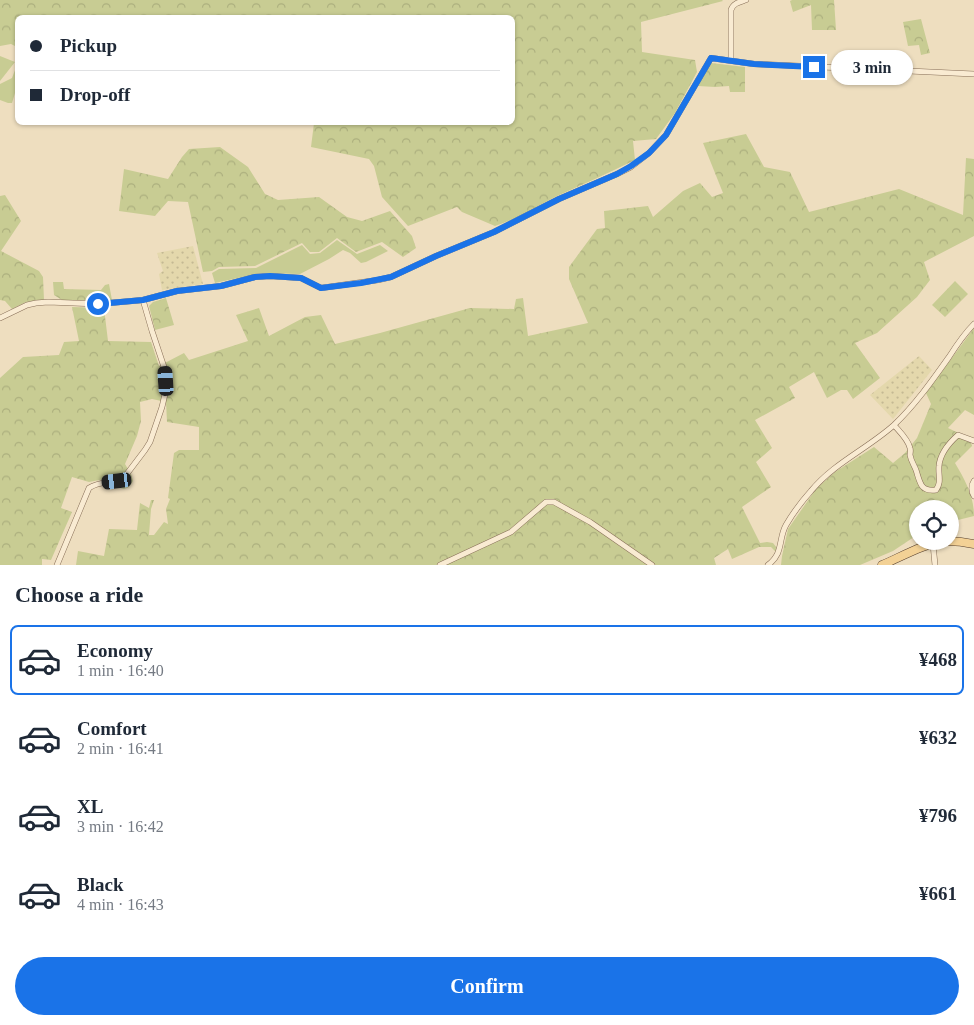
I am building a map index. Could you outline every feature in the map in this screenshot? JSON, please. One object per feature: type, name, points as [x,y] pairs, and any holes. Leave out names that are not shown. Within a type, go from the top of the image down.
[{"type":"main road","points":[[959,541],[974,544]]},
{"type":"main road","points":[[882,565],[918,550]]},
{"type":"street","points":[[730,60],[732,6],[746,0]]},
{"type":"street","points":[[0,318],[27,305],[36,303],[98,304],[143,300],[177,291],[221,286],[255,277],[301,278],[321,288],[391,277],[494,232],[559,199],[631,166],[649,153],[666,135],[711,58],[754,64],[974,74]]},
{"type":"street","points":[[57,565],[89,488],[94,484],[123,480],[150,442],[162,407],[165,394],[165,370],[143,300]]},
{"type":"street","points":[[768,565],[775,560],[785,526],[812,490],[828,473],[894,425],[918,399],[957,344],[974,324]]},
{"type":"street","points":[[894,425],[910,448],[910,458],[916,470],[918,480],[923,487],[930,490],[936,490],[938,487],[941,459],[944,451],[955,438],[961,436],[974,441]]},
{"type":"street","points":[[974,482],[972,484],[972,494],[974,496]]},
{"type":"street","points":[[440,565],[511,532],[546,502],[554,502],[590,522],[652,565]]},
{"type":"street","points":[[934,550],[935,565]]},
{"type":"shaded area","points":[[193,246],[203,284],[162,290],[159,274],[163,271],[157,253]]},
{"type":"shaded area","points":[[919,356],[932,370],[893,419],[870,395]]},
{"type":"green space","points":[[0,0],[723,1],[641,22],[642,52],[695,60],[697,72],[675,113],[656,139],[633,141],[635,160],[495,226],[462,212],[457,207],[408,226],[382,197],[374,166],[369,159],[311,147],[314,125],[515,125],[515,15],[15,15],[15,46],[11,44],[0,46]]},
{"type":"green space","points":[[834,0],[836,30],[812,30],[811,5],[793,12],[790,1]]},
{"type":"green space","points":[[921,19],[930,53],[921,55],[919,45],[908,46],[903,22]]},
{"type":"green space","points":[[0,56],[15,62],[0,81]]},
{"type":"green space","points":[[711,63],[745,67],[745,92],[730,92],[729,86],[698,86]]},
{"type":"green space","points":[[15,70],[15,93],[12,103],[8,103],[0,100],[0,84],[12,78]]},
{"type":"green space","points":[[746,134],[764,167],[790,172],[809,212],[899,189],[963,215],[966,158],[974,159],[974,236],[924,262],[930,280],[917,297],[877,333],[855,343],[880,378],[853,399],[847,390],[841,390],[827,398],[814,372],[789,387],[795,398],[755,420],[772,448],[756,462],[771,487],[742,507],[760,543],[773,543],[777,548],[776,552],[771,547],[759,547],[732,559],[728,549],[714,558],[716,565],[76,565],[78,551],[104,556],[109,529],[137,530],[140,503],[149,508],[151,500],[154,500],[151,509],[149,535],[154,535],[164,522],[168,524],[166,509],[170,499],[168,498],[174,453],[179,450],[199,450],[199,427],[167,422],[166,402],[152,399],[140,402],[141,421],[125,464],[133,481],[129,487],[124,489],[118,487],[110,478],[89,482],[72,477],[61,508],[72,512],[51,560],[42,559],[42,565],[0,565],[0,378],[23,357],[59,355],[64,342],[79,341],[72,307],[104,308],[108,341],[151,342],[159,366],[184,353],[189,360],[248,341],[236,315],[259,308],[269,336],[305,317],[321,315],[335,344],[470,308],[514,309],[516,299],[523,298],[528,336],[588,323],[569,279],[569,267],[597,229],[605,228],[604,211],[648,206],[653,217],[683,191],[700,183],[712,197],[723,193],[703,143]]},
{"type":"green space","points":[[220,147],[248,167],[265,194],[278,200],[319,197],[347,217],[362,221],[390,211],[412,236],[416,248],[403,257],[382,242],[356,252],[337,238],[319,252],[310,252],[302,243],[255,266],[219,267],[212,271],[203,272],[188,202],[168,201],[155,216],[119,211],[124,169],[168,179],[189,149]]},
{"type":"green space","points":[[5,195],[21,221],[1,251],[39,271],[43,277],[44,300],[26,302],[12,309],[5,301],[0,300],[0,196]]},
{"type":"green space","points":[[337,240],[357,254],[380,245],[388,251],[361,263],[350,253],[343,250],[300,274],[261,273],[215,283],[212,273],[219,269],[256,268],[302,245],[310,254],[320,253]]},
{"type":"green space","points":[[955,281],[968,294],[945,317],[932,305]]},
{"type":"green space","points":[[53,282],[63,282],[64,289],[101,290],[105,285],[109,284],[112,300],[62,300],[54,295]]},
{"type":"green space","points":[[166,298],[174,325],[155,330],[149,306],[153,302]]},
{"type":"green space","points":[[974,328],[974,415],[965,410],[948,428],[969,438],[972,446],[955,463],[971,495],[974,516],[959,520],[959,500],[909,500],[909,540],[893,551],[860,565],[781,565],[788,529],[816,489],[835,472],[874,447],[893,463],[905,453],[917,438],[931,404],[926,393]]},
{"type":"route","points":[[98,304],[143,300],[177,291],[221,286],[255,277],[301,278],[321,288],[391,277],[494,232],[559,199],[631,166],[649,153],[666,135],[711,58],[754,64],[814,67]]}]
